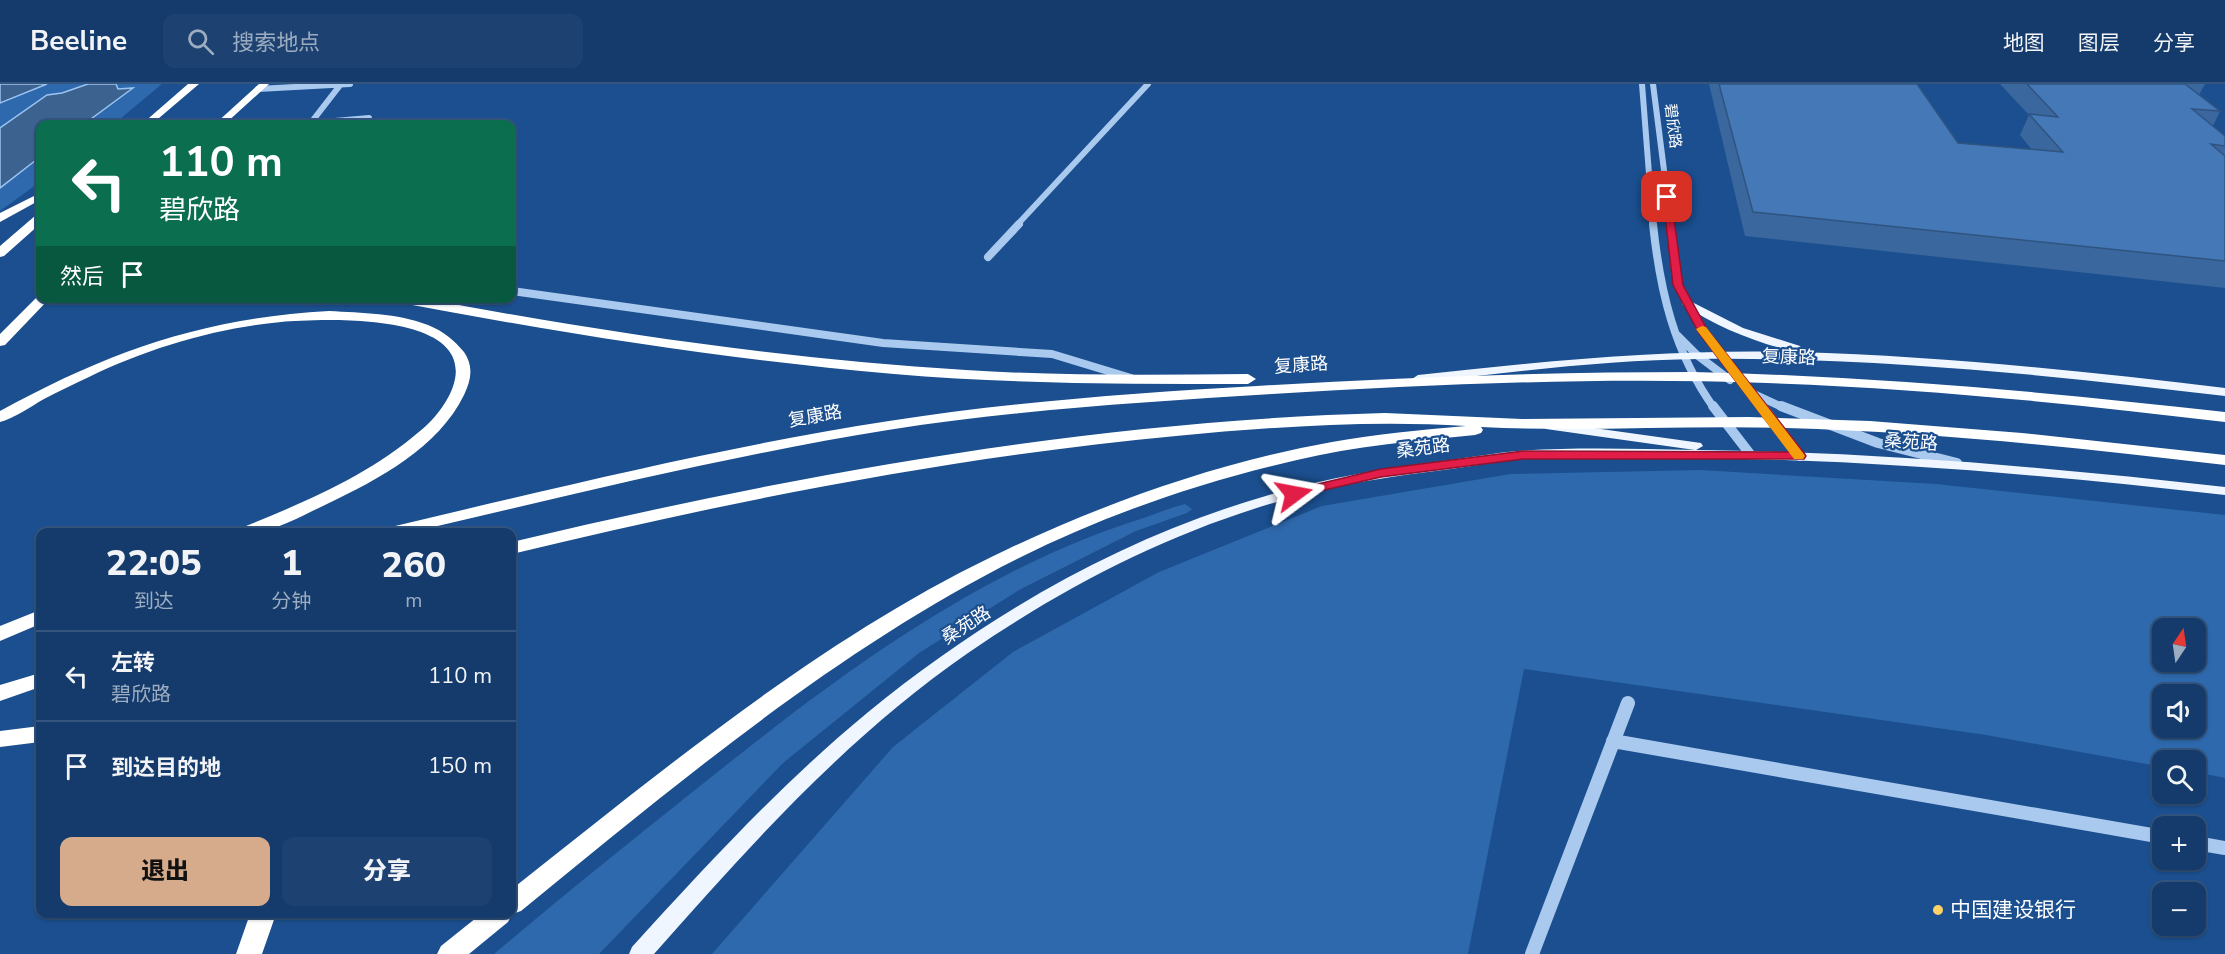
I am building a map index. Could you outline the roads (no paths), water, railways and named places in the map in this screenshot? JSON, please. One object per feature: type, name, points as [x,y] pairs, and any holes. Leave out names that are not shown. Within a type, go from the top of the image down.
[{"type":"highway","points":[[152,120],[194,84]]},
{"type":"highway","points":[[224,120],[261,87]]},
{"type":"highway","points":[[0,218],[36,198]]},
{"type":"highway","points":[[0,253],[36,222]]},
{"type":"highway","points":[[0,342],[39,303]]},
{"type":"highway","points":[[424,303],[631,340],[737,354],[968,375],[1406,381]]},
{"type":"highway","points":[[0,417],[34,397],[95,368],[177,339],[249,322],[307,316],[347,315],[382,318],[427,330],[450,343],[460,357],[465,372],[451,409],[434,428],[367,477],[258,528]]},
{"type":"highway","name":"复康路","points":[[408,528],[623,478],[799,441],[889,425],[1124,398],[1406,381],[1693,377],[1834,380],[1959,389],[2225,417]]},
{"type":"highway","points":[[516,547],[608,524],[822,481],[1013,449],[1207,429],[1384,418],[1536,424],[1820,424],[2015,437],[2225,460]]},
{"type":"highway","points":[[516,900],[703,753],[789,690],[926,602],[1032,546],[1089,520],[1141,501],[1233,471],[1289,456],[1395,438],[1536,424]]},
{"type":"highway","points":[[0,636],[36,619]]},
{"type":"highway","points":[[0,636],[36,627]]},
{"type":"highway","points":[[0,693],[36,681]]},
{"type":"highway","points":[[0,739],[36,734]]},
{"type":"highway","points":[[249,954],[262,918]]},
{"type":"highway","points":[[450,954],[494,918]]},
{"type":"main road","points":[[1686,302],[1718,322],[1760,339],[1840,357]]},
{"type":"main road","points":[[1406,381],[1523,367],[1722,355],[1840,357],[2028,371],[2225,392]]},
{"type":"main road","points":[[1536,424],[1750,454]]},
{"type":"main road","name":"桑苑路","points":[[640,954],[788,795],[872,719],[958,652],[1046,597],[1159,539],[1272,499],[1381,473],[1523,455],[1750,454],[1800,456],[1965,465],[2105,477],[2225,491]]},
{"type":"street","points":[[314,120],[341,84]]},
{"type":"street","points":[[261,87],[350,84]]},
{"type":"street","points":[[988,257],[1148,84]]},
{"type":"street","name":"碧欣路","points":[[1642,84],[1659,286],[1673,332],[1693,377],[1750,454]]},
{"type":"street","name":"碧欣路","points":[[1653,84],[1678,285],[1702,330],[1722,355],[1732,378],[1750,392],[1800,456]]},
{"type":"street","points":[[350,120],[369,118]]},
{"type":"street","points":[[516,292],[883,343],[1052,354],[1132,379]]},
{"type":"street","points":[[1673,332],[1697,355],[1750,392],[1820,424],[1889,449],[1965,465]]},
{"type":"street","points":[[1532,954],[1628,702]]},
{"type":"street","points":[[1613,741],[2152,835]]},
{"type":"street","points":[[2206,845],[2225,848]]},
{"type":"place","name":"中国建设银行","points":[[1938,910]]}]
